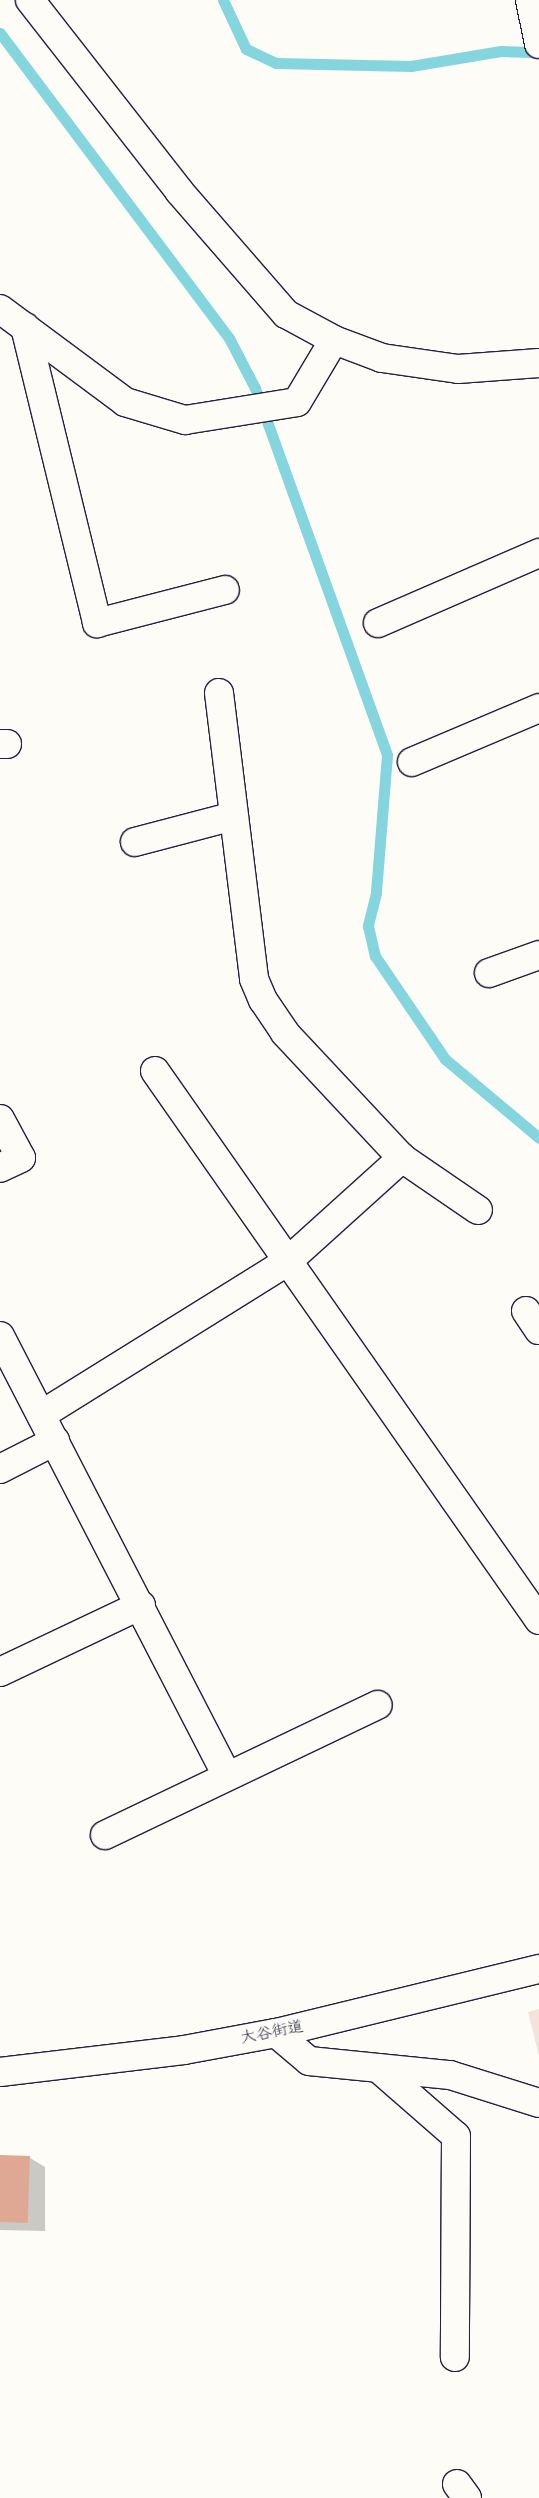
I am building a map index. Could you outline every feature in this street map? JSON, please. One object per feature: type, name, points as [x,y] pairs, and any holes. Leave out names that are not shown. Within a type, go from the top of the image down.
[{"type":"street","points":[[30,0],[179,191],[286,314],[334,340],[382,358],[458,368],[539,363]]},
{"type":"street","points":[[530,0],[537,36]]},
{"type":"street","points":[[0,308],[125,402],[185,420],[297,402],[334,340]]},
{"type":"street","points":[[25,328],[97,623],[225,590]]},
{"type":"street","points":[[378,623],[539,552]]},
{"type":"street","points":[[219,693],[254,979],[263,1000],[286,1033],[402,1158],[478,1210]]},
{"type":"street","points":[[412,762],[539,708]]},
{"type":"street","points":[[135,842],[234,816]]},
{"type":"street","points":[[489,973],[539,955]]},
{"type":"street","points":[[156,1071],[539,1620]]},
{"type":"street","points":[[0,1120],[20,1158],[0,1168]]},
{"type":"street","points":[[41,1415],[288,1261],[402,1158]]},
{"type":"street","points":[[0,1336],[227,1776]]},
{"type":"street","points":[[0,1469],[54,1441]]},
{"type":"street","points":[[0,1672],[140,1605]]},
{"type":"street","points":[[105,1835],[378,1705]]},
{"type":"street","name":"大谷街道","points":[[0,2072],[184,2050],[276,2033],[539,1970]]},
{"type":"street","points":[[276,2033],[309,2061],[450,2075],[539,2103]]},
{"type":"street","points":[[378,2068],[456,2136],[455,2357]]},
{"type":"shaded area","points":[[539,2009],[539,2056],[528,2012]]},
{"type":"building","points":[[0,2155],[30,2156],[28,2223],[0,2222]]},
{"type":"waterway","points":[[223,0],[246,49],[276,63],[411,66],[501,51],[539,52]]},
{"type":"waterway","points":[[0,33],[229,338],[255,388],[387,755],[376,893],[368,926],[375,956],[445,1059],[539,1138]]}]
